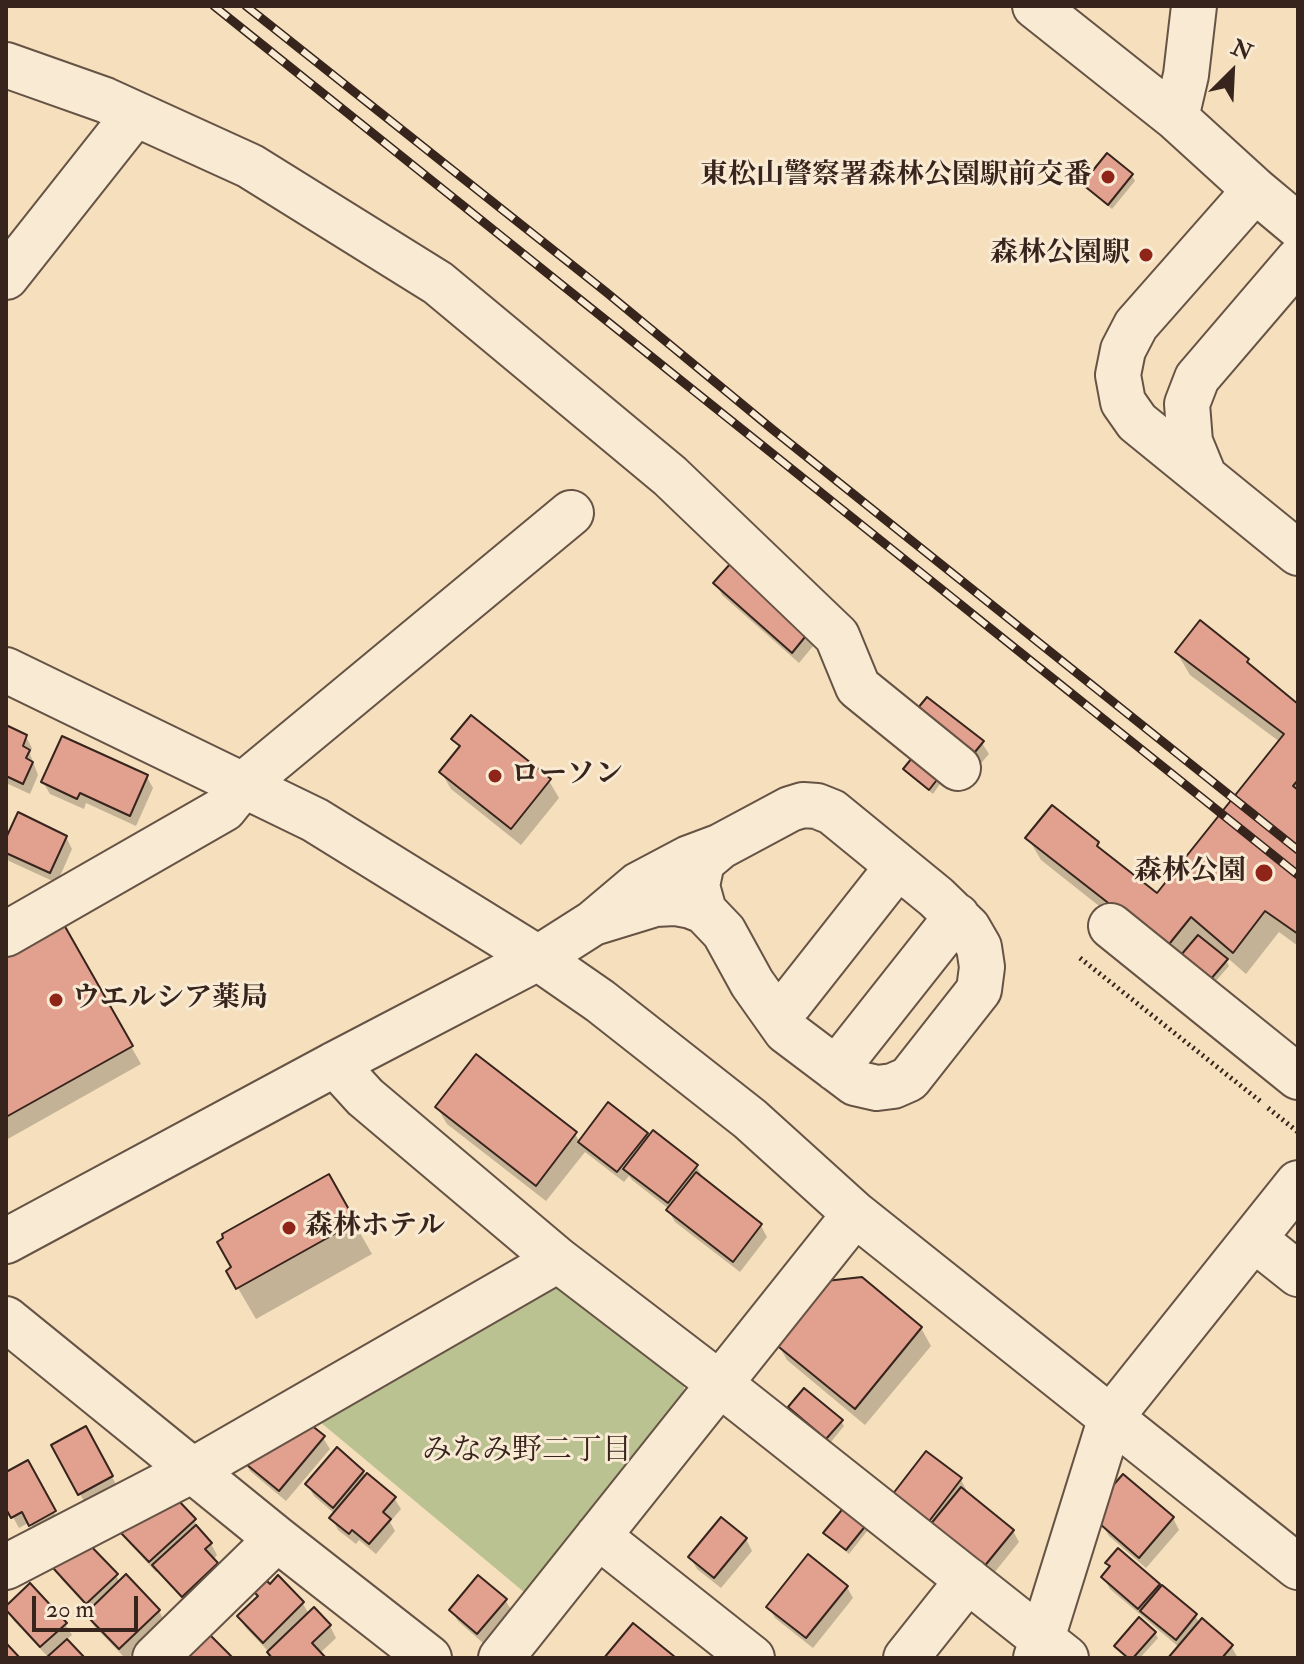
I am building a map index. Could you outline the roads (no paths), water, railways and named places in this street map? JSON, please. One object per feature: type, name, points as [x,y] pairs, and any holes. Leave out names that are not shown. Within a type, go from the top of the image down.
[{"type":"street","points":[[1035,6],[1176,118],[1298,226]]},
{"type":"street","points":[[1176,118],[1186,75],[1194,6]]},
{"type":"street","points":[[6,65],[105,100],[250,166],[438,283],[670,476],[837,636],[858,687],[958,768]]},
{"type":"street","points":[[6,277],[135,114]]},
{"type":"street","points":[[1255,190],[1136,325],[1123,350],[1118,375],[1123,402],[1137,422],[1298,553]]},
{"type":"street","points":[[1204,476],[1190,442],[1187,404],[1197,378],[1298,260]]},
{"type":"street","points":[[13,923],[224,809],[244,784],[571,513]]},
{"type":"street","points":[[6,670],[315,820],[538,958],[600,1001],[750,1119],[855,1214],[1298,1567]]},
{"type":"street","points":[[6,1241],[538,958],[593,923],[638,885],[803,805],[832,812],[957,916],[979,947],[982,967],[979,990],[909,1079],[893,1086],[877,1088],[855,1083],[786,1031],[752,983],[724,932],[704,911],[675,903],[655,904],[593,923]]},
{"type":"street","points":[[704,911],[697,886],[702,862],[721,846]]},
{"type":"street","points":[[768,1004],[779,1006],[790,1003],[898,866]]},
{"type":"street","points":[[836,1069],[957,916]]},
{"type":"street","points":[[1111,926],[1298,1077]]},
{"type":"street","points":[[335,1064],[365,1097],[558,1260],[968,1580],[1048,1652],[1111,1417],[1298,1183]]},
{"type":"street","points":[[501,1658],[855,1214]]},
{"type":"street","points":[[1254,1239],[1298,1274]]},
{"type":"street","points":[[6,1567],[193,1470],[558,1260]]},
{"type":"street","points":[[6,1319],[277,1539],[400,1650]]},
{"type":"street","points":[[598,1536],[752,1658]]},
{"type":"street","points":[[155,1658],[277,1539]]},
{"type":"street","points":[[906,1658],[968,1580]]},
{"type":"railway","points":[[214,6],[1298,875]]},
{"type":"railway","points":[[246,6],[1298,850]]},
{"type":"place","name":"東松山警察署森林公園駅前交番","points":[[1108,177]]},
{"type":"place","name":"森林公園駅","points":[[1146,255]]},
{"type":"place","name":"ローソン","points":[[495,776]]},
{"type":"place","name":"森林公園","points":[[1264,873]]},
{"type":"place","name":"ウエルシア薬局","points":[[56,1000]]},
{"type":"place","name":"森林ホテル","points":[[289,1228]]},
{"type":"district","name":"みなみ野二丁目","points":[[527,1453]]}]
